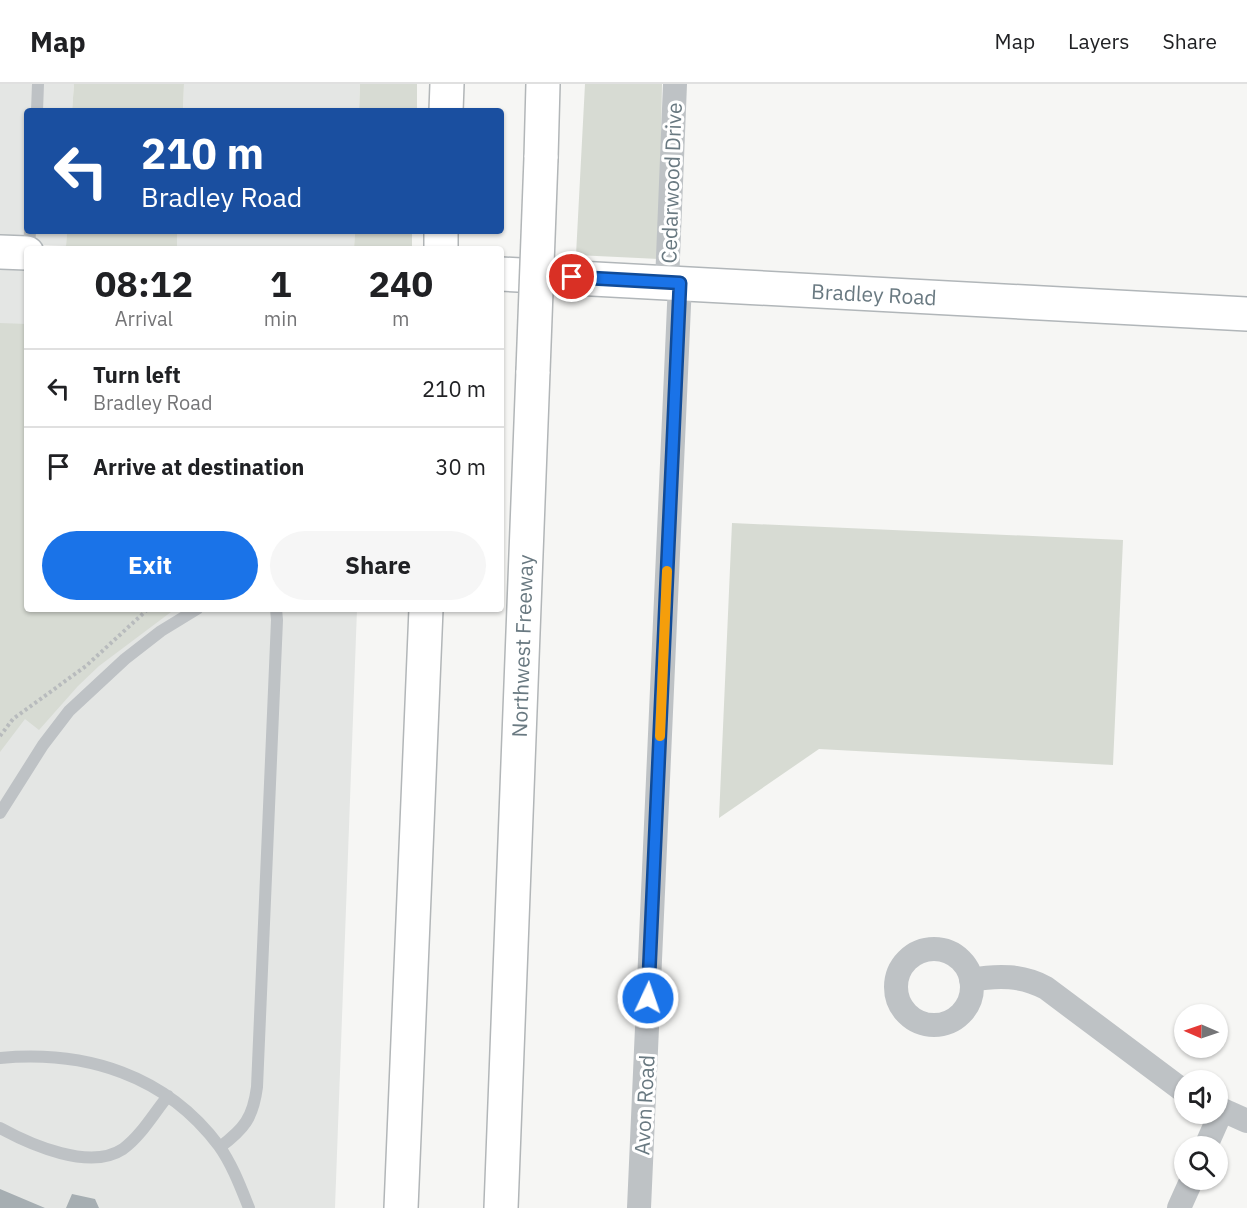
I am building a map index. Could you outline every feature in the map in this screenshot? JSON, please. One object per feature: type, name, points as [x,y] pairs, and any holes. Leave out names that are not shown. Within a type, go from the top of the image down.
[{"type":"main road","points":[[446,108],[447,84]]},
{"type":"main road","name":"Northwest Freeway","points":[[501,1208],[543,84]]},
{"type":"main road","points":[[0,252],[24,251]]},
{"type":"main road","name":"Bradley Road","points":[[504,274],[1247,314]]},
{"type":"main road","points":[[401,1208],[426,612]]},
{"type":"street","name":"Cedarwood Drive","points":[[674,282],[675,84]]},
{"type":"street","name":"Avon Road","points":[[639,1208],[674,282]]},
{"type":"street","points":[[972,980],[1004,976],[1036,982],[1174,1084]]},
{"type":"street","points":[[1228,1113],[1247,1121]]},
{"type":"street","points":[[1179,1208],[1187,1190]]},
{"type":"lane","points":[[37,108],[38,84]]},
{"type":"lane","points":[[0,813],[43,745],[69,711],[124,659],[161,631],[192,612]]},
{"type":"lane","points":[[220,1147],[239,1132],[248,1120],[254,1105],[257,1087],[276,612]]},
{"type":"lane","points":[[0,1058],[46,1056],[74,1059],[131,1076],[160,1089],[190,1113],[220,1147],[249,1208]]},
{"type":"lane","points":[[0,1128],[74,1156],[91,1159],[108,1157],[123,1149],[135,1137],[168,1096]]},
{"type":"path","points":[[0,736],[13,718],[86,666],[145,612]]},
{"type":"shaded area","points":[[0,84],[74,84],[72,108],[24,108],[24,234],[67,234],[66,246],[0,243]]},
{"type":"shaded area","points":[[74,84],[184,84],[183,108],[72,108]]},
{"type":"shaded area","points":[[184,84],[360,84],[359,108],[183,108]]},
{"type":"shaded area","points":[[360,84],[417,84],[417,108],[359,108]]},
{"type":"shaded area","points":[[585,84],[662,84],[659,259],[576,255]]},
{"type":"shaded area","points":[[67,234],[177,234],[177,246],[66,246]]},
{"type":"shaded area","points":[[177,234],[355,234],[354,246],[177,246]]},
{"type":"shaded area","points":[[355,234],[412,234],[412,246],[354,246]]},
{"type":"shaded area","points":[[0,268],[24,269],[24,612],[357,612],[335,1208],[0,1208]]},
{"type":"shaded area","points":[[0,323],[24,324],[24,612],[171,612],[99,666],[39,730],[25,719],[0,752]]},
{"type":"shaded area","points":[[732,523],[1123,540],[1113,765],[819,749],[719,818]]},
{"type":"building","points":[[0,1189],[45,1208],[0,1208]]},
{"type":"building","points":[[72,1194],[95,1199],[99,1208],[66,1208]]},
{"type":"slow traffic","points":[[660,736],[667,571]]},
{"type":"route","points":[[572,277],[680,283],[648,998]]}]
